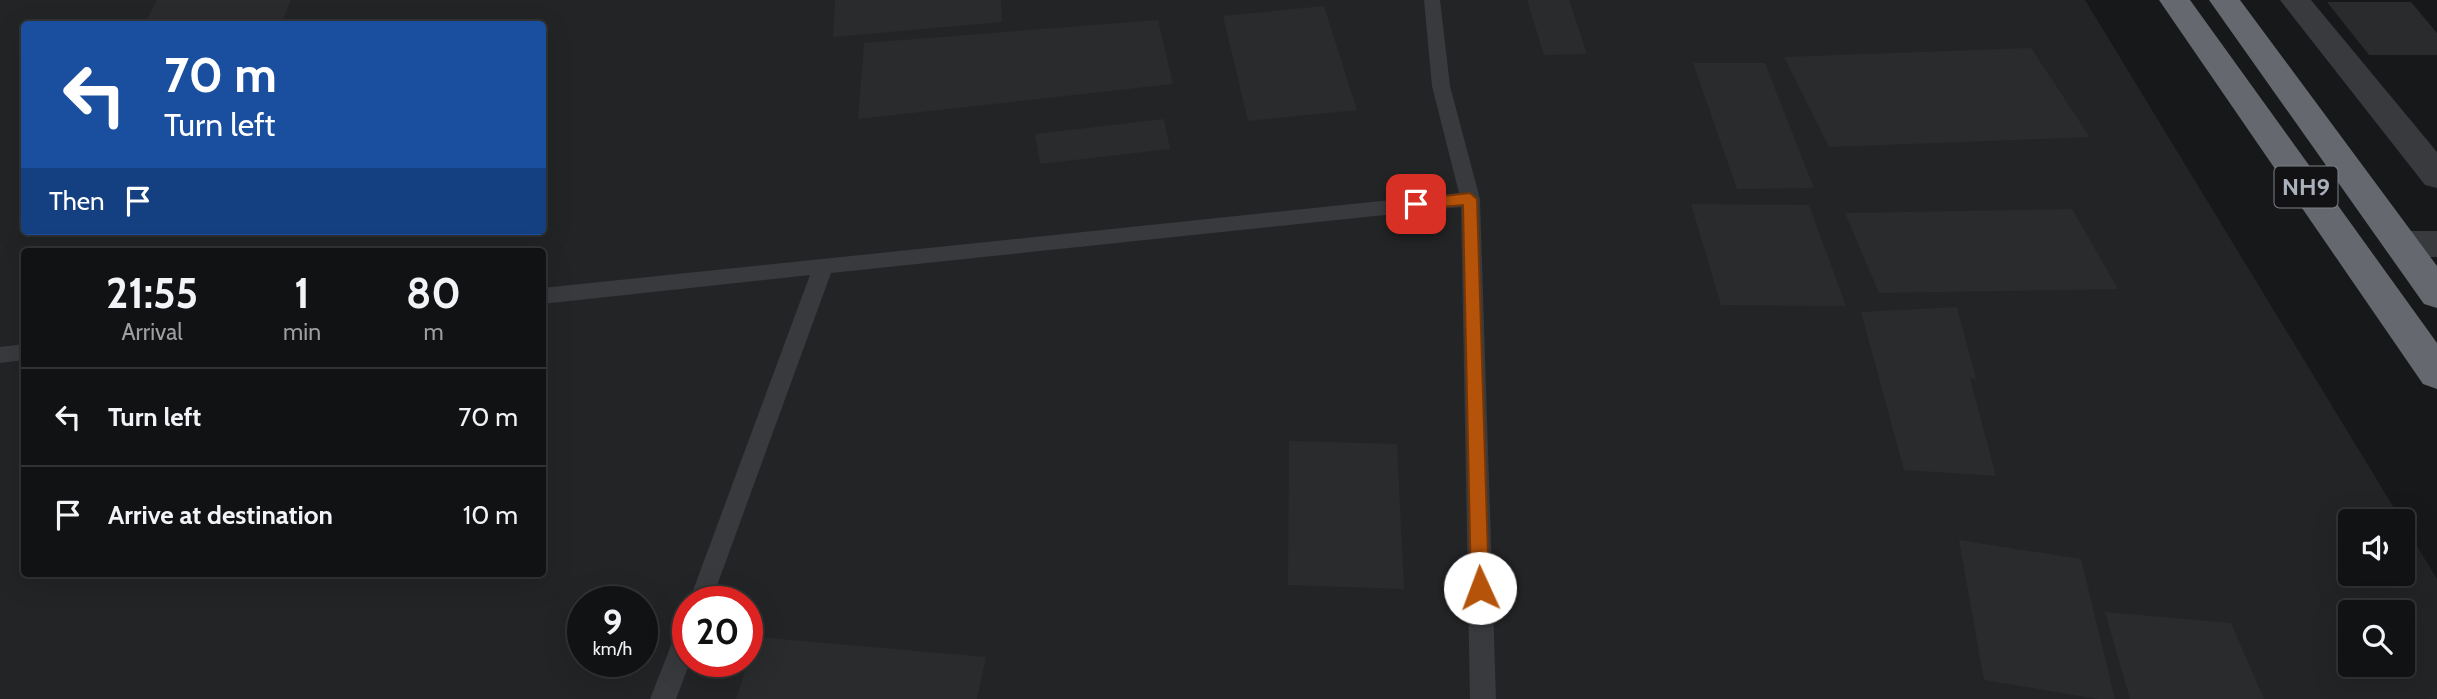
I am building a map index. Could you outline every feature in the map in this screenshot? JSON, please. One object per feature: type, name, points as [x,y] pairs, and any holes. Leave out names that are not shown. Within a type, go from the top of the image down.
[{"type":"highway","name":"NH9","points":[[2174,0],[2437,373]]},
{"type":"highway","points":[[2224,0],[2437,294]]},
{"type":"street","points":[[2295,0],[2437,176]]},
{"type":"street","points":[[2401,244],[2437,244]]},
{"type":"lane","points":[[1432,0],[1441,86],[1470,199],[1483,699]]},
{"type":"lane","points":[[546,296],[1470,199]]},
{"type":"lane","points":[[705,586],[824,265]]},
{"type":"lane","points":[[0,355],[21,352]]},
{"type":"lane","points":[[663,699],[672,675]]},
{"type":"shaded area","points":[[0,0],[2085,0],[2395,509],[2338,509],[2338,586],[2415,586],[2415,543],[2437,579],[2437,699],[0,699]]},
{"type":"building","points":[[157,0],[291,0],[282,21],[146,21]]},
{"type":"building","points":[[835,0],[1001,0],[1002,22],[833,37]]},
{"type":"building","points":[[1527,0],[1569,0],[1587,54],[1544,55]]},
{"type":"building","points":[[2327,2],[2411,2],[2437,33],[2437,55],[2369,55]]},
{"type":"building","points":[[1324,6],[1357,110],[1248,121],[1223,16]]},
{"type":"building","points":[[1158,20],[1173,84],[858,119],[864,43]]},
{"type":"building","points":[[2031,48],[2090,137],[1829,147],[1784,57]]},
{"type":"building","points":[[1693,63],[1765,63],[1814,188],[1737,189]]},
{"type":"building","points":[[1164,119],[1170,149],[1040,164],[1035,134]]},
{"type":"building","points":[[1691,204],[1809,205],[1846,306],[1721,305]]},
{"type":"building","points":[[2072,209],[2118,289],[1879,293],[1845,213]]},
{"type":"building","points":[[1957,307],[1976,379],[1970,378],[1996,476],[1904,470],[1861,312]]},
{"type":"building","points":[[1289,441],[1397,444],[1404,589],[1288,585]]},
{"type":"building","points":[[1959,540],[2081,559],[2115,699],[2098,699],[1984,680]]},
{"type":"building","points":[[2105,612],[2231,623],[2264,699],[2130,699]]},
{"type":"building","points":[[763,638],[986,657],[977,699],[736,699],[743,677],[763,677]]},
{"type":"route","points":[[1416,204],[1470,199],[1480,588]]}]
